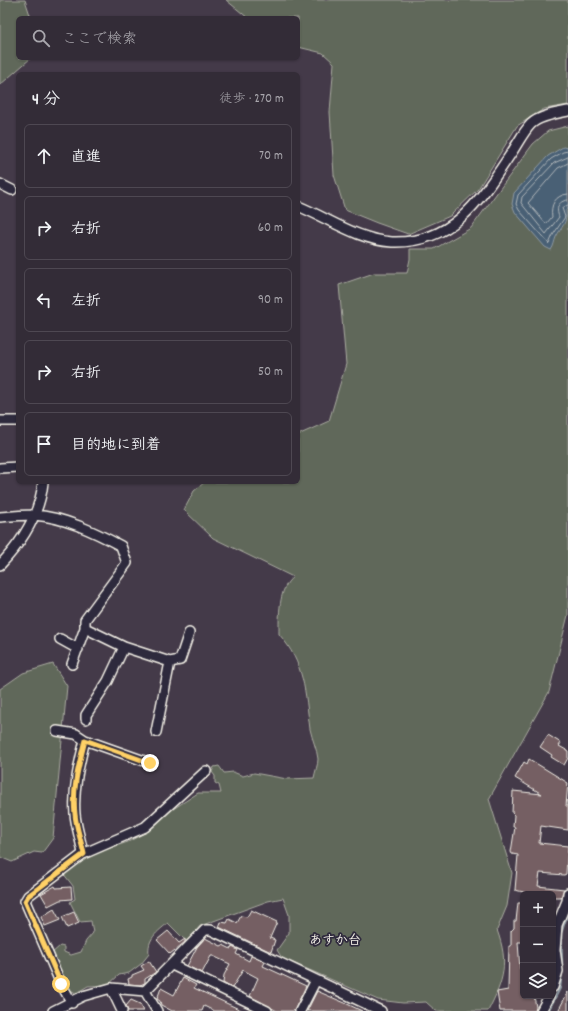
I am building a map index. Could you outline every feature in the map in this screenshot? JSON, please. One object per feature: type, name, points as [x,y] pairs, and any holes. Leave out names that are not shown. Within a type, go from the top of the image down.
[{"type":"street","points":[[300,207],[320,215],[350,231],[374,239],[392,242],[424,237],[454,224],[469,212],[494,180],[531,124],[546,116],[568,111]]},
{"type":"street","points":[[0,184],[12,190]]},
{"type":"street","points":[[0,421],[16,421]]},
{"type":"street","points":[[0,468],[16,467]]},
{"type":"street","points":[[1,564],[20,544],[35,515],[41,495],[42,484]]},
{"type":"street","points":[[0,516],[35,515],[65,522],[101,535],[121,546],[127,563],[84,620],[85,628],[72,664]]},
{"type":"street","points":[[85,628],[124,647],[170,662],[180,660],[189,633]]},
{"type":"street","points":[[60,639],[78,649]]},
{"type":"street","points":[[86,719],[86,715],[108,681],[124,647]]},
{"type":"street","points":[[156,732],[170,662]]},
{"type":"street","points":[[57,732],[76,734],[85,740],[150,763]]},
{"type":"street","points":[[84,854],[75,814],[75,802],[76,777],[85,740]]},
{"type":"street","points":[[72,1002],[61,984],[25,901],[28,896],[84,854],[144,827],[206,771]]},
{"type":"street","points":[[556,977],[558,971],[555,950],[557,926],[567,901],[568,893]]},
{"type":"street","points":[[53,1011],[83,996],[111,988],[145,991],[205,930],[211,930],[381,1011]]},
{"type":"street","points":[[172,965],[268,1011]]},
{"type":"street","points":[[300,1011],[316,980]]},
{"type":"street","points":[[111,988],[122,1011]]},
{"type":"street","points":[[145,991],[157,1011]]},
{"type":"street","points":[[541,1011],[547,999]]},
{"type":"green space","points":[[0,0],[25,0],[30,16],[16,16],[16,60],[29,60],[0,85]]},
{"type":"green space","points":[[226,0],[568,0],[568,105],[544,109],[517,126],[478,189],[450,216],[408,234],[345,210],[334,175],[330,112],[334,63],[323,53],[300,47],[300,16],[246,16]]},
{"type":"green space","points":[[568,126],[568,615],[549,692],[489,799],[512,873],[507,906],[497,930],[503,952],[503,971],[498,990],[488,1011],[436,1011],[426,1002],[403,1003],[378,1000],[282,958],[277,950],[289,933],[289,915],[283,898],[268,901],[200,926],[187,942],[168,923],[151,940],[149,954],[141,964],[129,973],[119,975],[108,985],[88,986],[76,993],[66,988],[51,954],[60,946],[64,947],[64,952],[71,955],[81,952],[86,941],[93,933],[91,921],[80,922],[70,902],[75,899],[73,886],[63,873],[86,856],[128,842],[150,830],[170,811],[198,793],[221,793],[219,785],[215,783],[215,776],[212,772],[214,767],[219,766],[224,773],[233,772],[243,776],[254,773],[287,779],[314,778],[318,764],[317,752],[310,729],[305,691],[299,667],[288,645],[279,634],[280,604],[284,588],[293,577],[213,538],[184,510],[194,491],[203,484],[300,484],[300,434],[329,421],[346,364],[339,285],[374,273],[407,273],[410,259],[410,249],[434,249],[471,228],[533,144],[548,131]]},
{"type":"green space","points":[[53,664],[67,686],[53,838],[42,853],[34,852],[12,862],[0,857],[0,689],[23,673]]},
{"type":"water","points":[[563,147],[568,148],[568,208],[566,210],[564,225],[556,237],[551,250],[545,247],[515,212],[512,204],[514,193],[548,156]]},
{"type":"building","points":[[548,735],[561,743],[559,746],[568,751],[568,758],[564,765],[551,757],[552,755],[540,747]]},
{"type":"building","points":[[529,759],[568,783],[566,806],[568,806],[568,830],[541,826],[539,843],[568,846],[566,874],[540,873],[538,886],[564,889],[561,897],[556,897],[556,891],[515,890],[518,855],[512,854],[511,852],[515,827],[513,827],[514,815],[512,813],[513,791],[542,794],[515,778],[524,762],[527,764]]},
{"type":"building","points":[[55,886],[56,888],[71,887],[72,899],[60,900],[48,906],[41,894]]},
{"type":"building","points":[[518,903],[520,903],[520,942],[518,942],[520,999],[535,999],[535,1011],[500,1011],[497,992],[508,990],[509,946],[511,946],[511,931],[514,928],[514,921],[516,921]]},
{"type":"building","points":[[54,909],[60,920],[45,926],[41,917]]},
{"type":"building","points":[[251,910],[277,922],[270,938],[275,940],[271,952],[219,927],[221,922],[227,923],[229,919],[237,923],[241,916],[247,917]]},
{"type":"building","points":[[74,912],[79,923],[67,928],[62,917]]},
{"type":"building","points":[[168,931],[179,943],[185,939],[185,942],[170,954],[157,940]]},
{"type":"building","points":[[205,938],[221,946],[223,945],[231,949],[232,947],[238,950],[236,954],[249,961],[251,956],[265,962],[263,966],[306,986],[294,1011],[277,1011],[250,996],[258,978],[243,970],[232,988],[223,983],[224,975],[230,964],[213,956],[211,956],[202,973],[187,966],[197,947]]},
{"type":"building","points":[[149,961],[156,972],[145,979],[145,983],[140,985],[129,984],[128,979],[132,977],[132,975],[144,970],[141,966]]},
{"type":"building","points":[[183,978],[196,985],[194,988],[243,1011],[214,1011],[204,1006],[202,1011],[172,1011],[161,1005],[160,1001],[157,999],[161,988],[174,995]]},
{"type":"building","points":[[317,991],[345,1003],[362,1011],[307,1011]]},
{"type":"building","points":[[568,992],[568,1011],[558,1011]]},
{"type":"building","points":[[131,1000],[140,1004],[144,1011],[128,1011],[126,1006]]},
{"type":"waterway","points":[[562,965],[561,933],[568,912]]},
{"type":"waterway","points":[[548,1011],[560,988],[562,969]]},
{"type":"district","name":"あすか台","points":[[335,939]]},
{"type":"route","points":[[61,984],[25,901],[28,896],[84,854],[75,814],[75,802],[76,777],[85,740],[150,763]]}]
